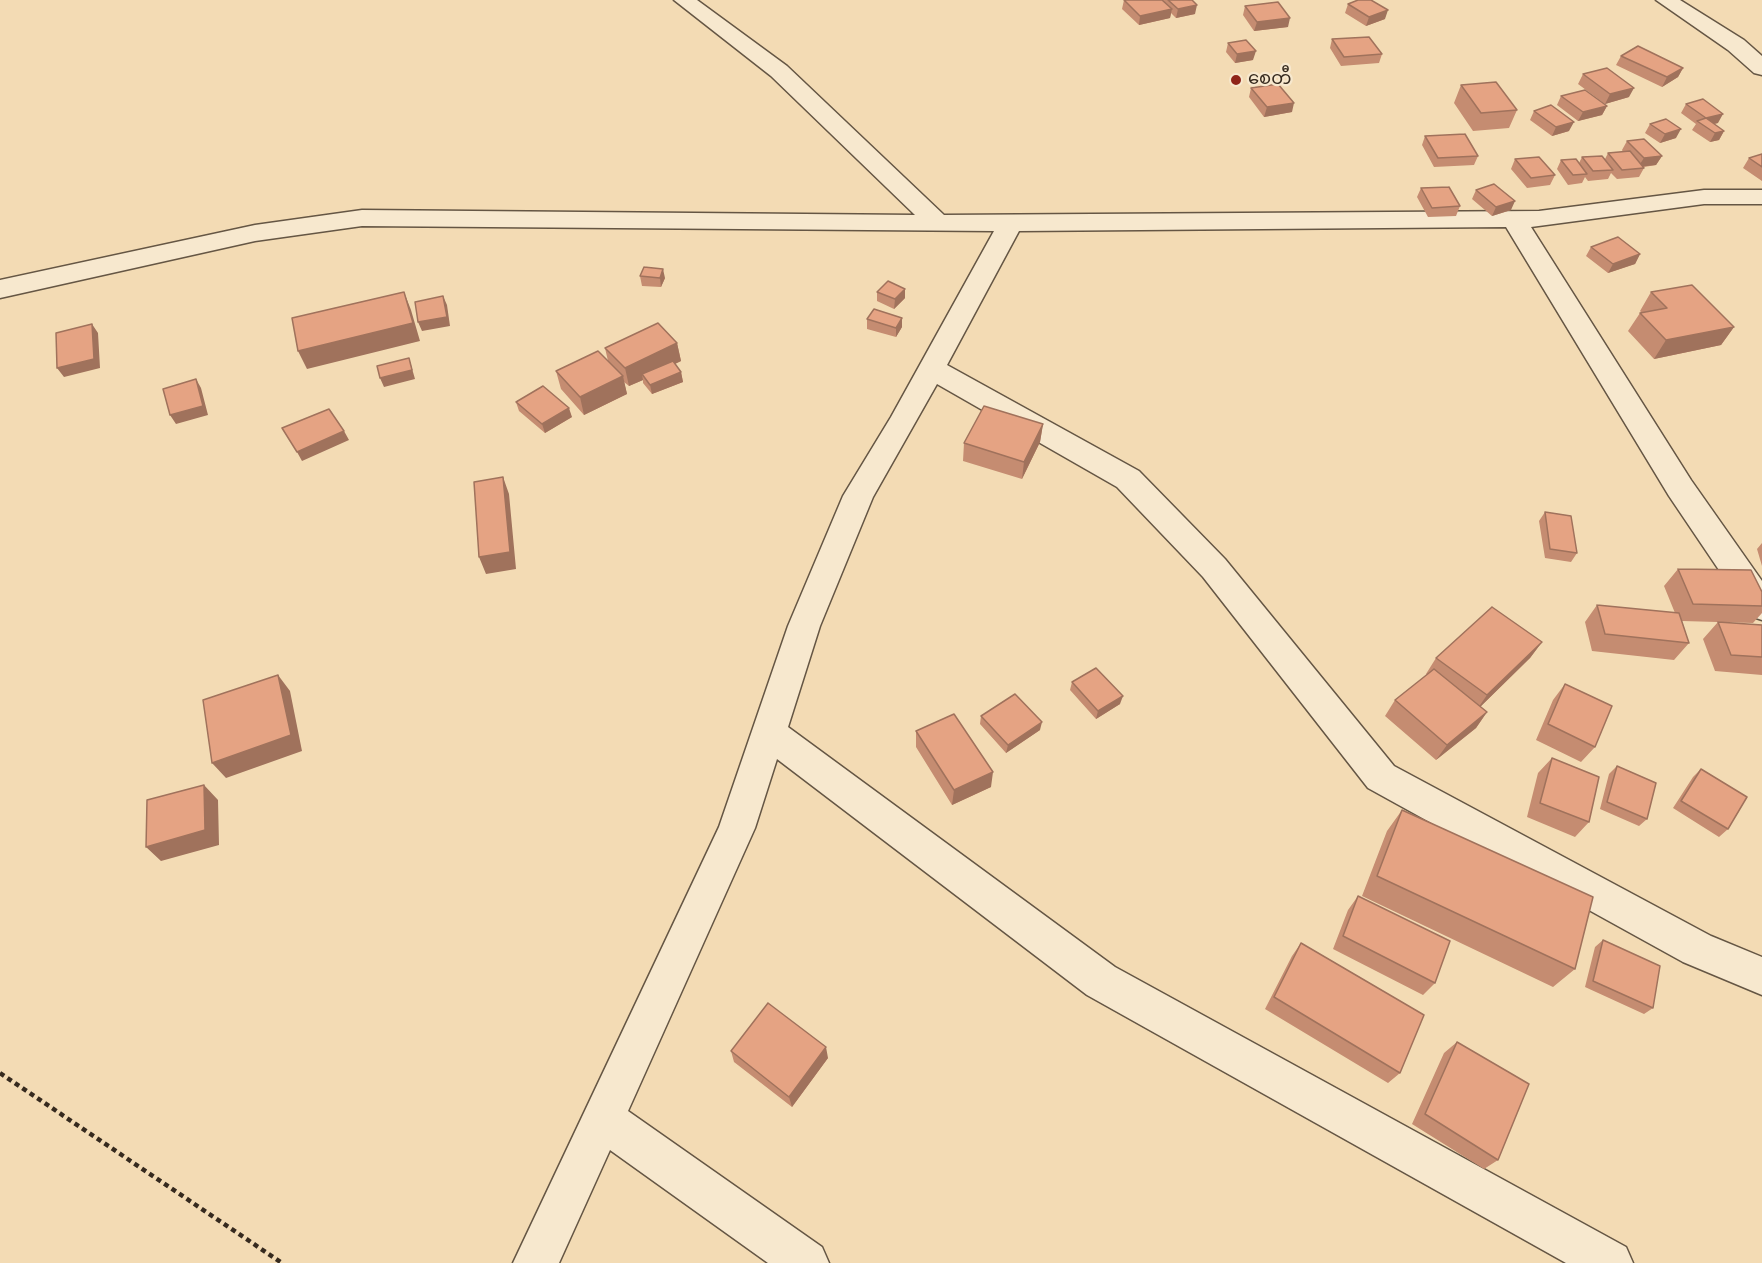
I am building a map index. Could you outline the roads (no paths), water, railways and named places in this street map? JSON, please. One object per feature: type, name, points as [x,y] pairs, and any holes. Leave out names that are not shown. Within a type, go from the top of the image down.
[{"type":"street","points":[[684,0],[779,71],[937,222]]},
{"type":"street","points":[[1666,0],[1736,45],[1762,68]]},
{"type":"street","points":[[0,289],[255,233],[362,218],[1011,223],[1539,219],[1704,197],[1762,196]]},
{"type":"street","points":[[1515,219],[1680,488],[1762,607]]},
{"type":"street","points":[[536,1263],[737,828],[804,626],[858,496],[903,421],[1011,223]]},
{"type":"street","points":[[930,368],[1128,479],[1214,568],[1381,777],[1697,949],[1762,976]]},
{"type":"street","points":[[769,733],[1101,981],[1610,1263]]},
{"type":"street","points":[[602,1119],[806,1263]]},
{"type":"place","name":"စေတီ","points":[[1236,80]]}]
